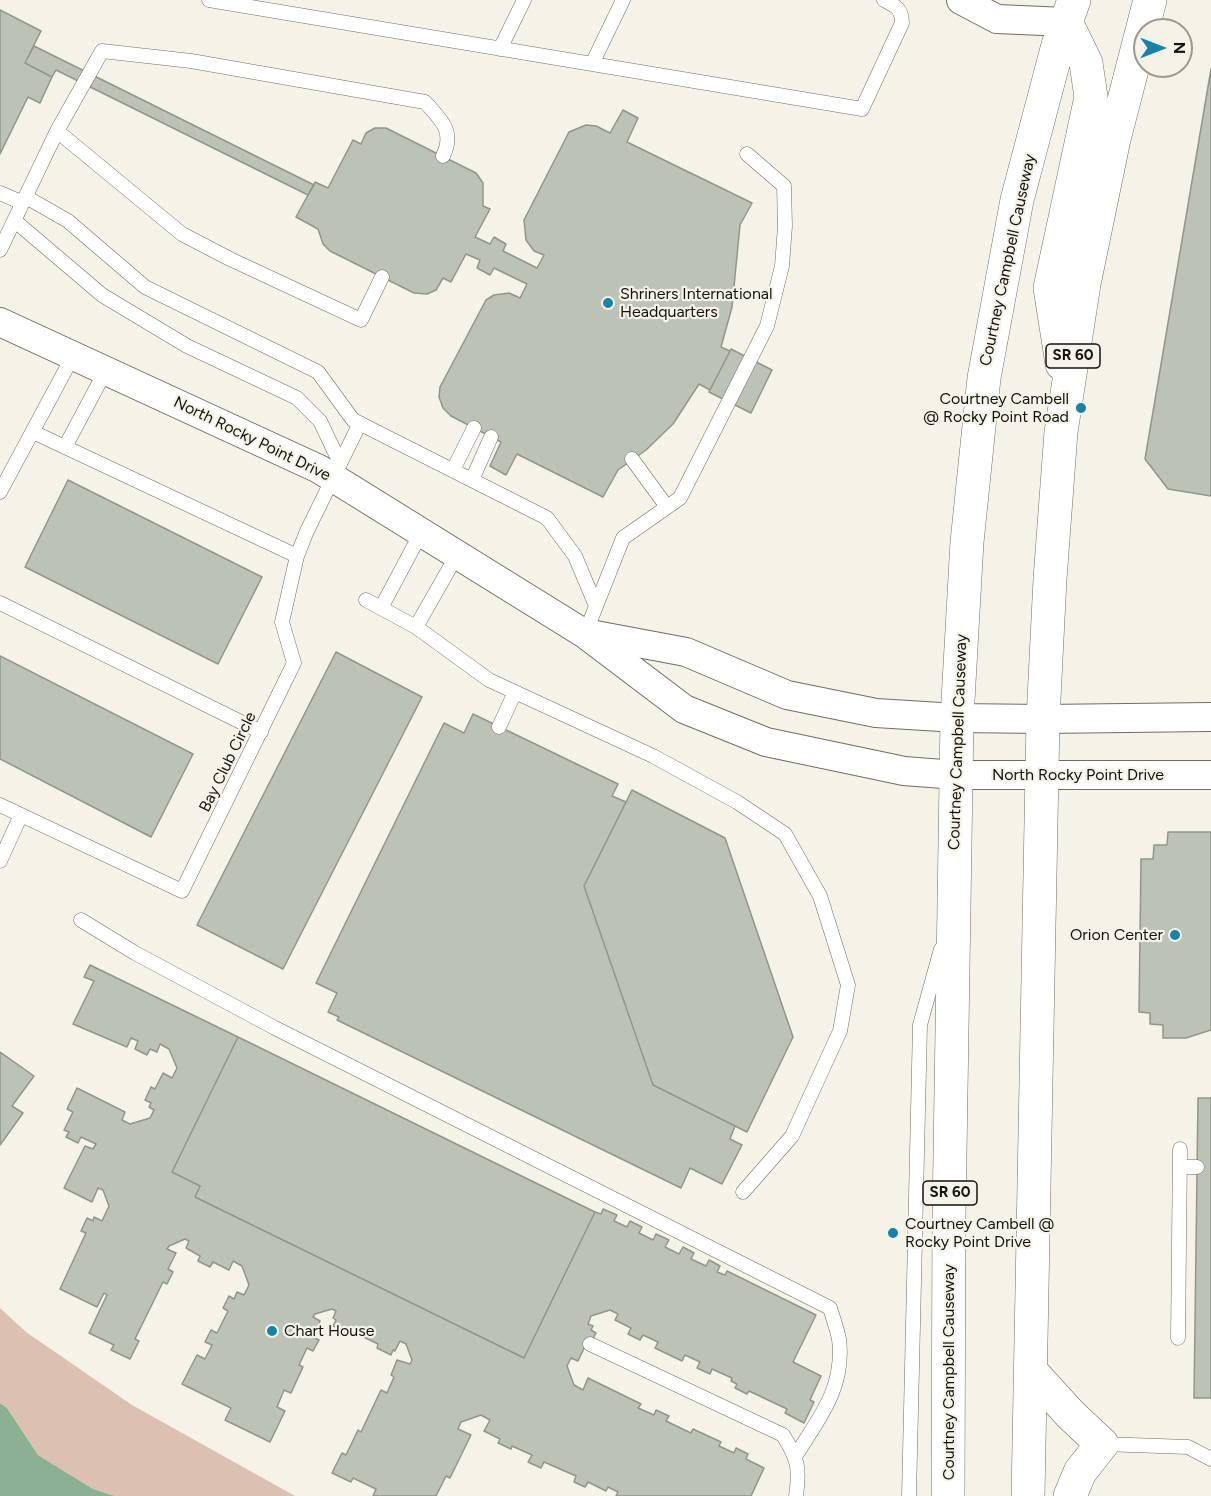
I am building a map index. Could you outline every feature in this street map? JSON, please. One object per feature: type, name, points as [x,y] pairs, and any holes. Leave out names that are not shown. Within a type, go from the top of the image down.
[{"type":"highway","points":[[1067,393],[1050,288],[1091,97],[1086,63],[1070,11],[1100,0]]},
{"type":"highway","name":"SR 60","points":[[1028,1496],[1042,775],[1051,568],[1061,432],[1084,284],[1113,139],[1150,0]]},
{"type":"highway","name":"Courtney Campbell Causeway","points":[[948,1496],[949,1229],[957,718],[967,542],[984,378],[1017,200],[1058,45],[1070,11]]},
{"type":"highway","points":[[1030,1370],[1071,1415],[1102,1444],[1080,1472],[1070,1496]]},
{"type":"street","points":[[961,0],[997,19],[1070,11]]},
{"type":"street","points":[[1030,0],[1070,11]]},
{"type":"street","name":"North Rocky Point Drive","points":[[0,322],[319,469],[337,471],[421,533],[585,633],[684,709],[766,742],[904,771],[956,776],[1211,775]]},
{"type":"street","name":"North Rocky Point Drive","points":[[585,633],[686,652],[787,695],[876,713],[957,718],[1211,717]]},
{"type":"lane","points":[[209,0],[862,109],[902,23],[902,15],[897,6],[884,0]]},
{"type":"lane","points":[[500,49],[524,0]]},
{"type":"lane","points":[[592,64],[623,0]]},
{"type":"lane","points":[[0,250],[57,131],[102,51],[190,62],[425,102],[446,126],[447,146],[443,156]]},
{"type":"lane","points":[[57,131],[182,234],[361,320],[382,277]]},
{"type":"lane","points":[[585,633],[623,538],[680,498],[767,326],[782,266],[785,226],[784,186],[747,154]]},
{"type":"lane","points":[[0,193],[24,200],[68,221],[145,287],[318,372],[353,420],[546,518],[576,556],[596,606]]},
{"type":"lane","points":[[15,221],[102,295],[187,346],[297,398],[320,421],[337,471]]},
{"type":"lane","points":[[0,492],[73,356]]},
{"type":"lane","points":[[65,447],[106,370]]},
{"type":"lane","name":"Bay Club Circle","points":[[0,805],[182,891],[294,663],[282,622],[297,556],[360,423]]},
{"type":"lane","points":[[453,470],[474,428]]},
{"type":"lane","points":[[33,432],[297,556]]},
{"type":"lane","points":[[472,480],[491,437]]},
{"type":"lane","points":[[633,459],[667,507]]},
{"type":"lane","points":[[381,608],[421,533]]},
{"type":"lane","points":[[416,627],[457,555]]},
{"type":"lane","points":[[366,600],[416,627],[489,680],[653,756],[737,802],[785,834],[820,896],[848,985],[840,1031],[792,1136],[743,1192]]},
{"type":"lane","points":[[0,603],[261,732]]},
{"type":"lane","points":[[499,727],[515,692]]},
{"type":"lane","points":[[0,861],[21,815]]},
{"type":"lane","points":[[909,1496],[920,1025],[954,901]]},
{"type":"lane","points":[[81,920],[135,953],[285,1034],[830,1308],[839,1338],[839,1374],[831,1398],[796,1455]]},
{"type":"lane","points":[[1178,1338],[1180,1149]]},
{"type":"lane","points":[[1180,1167],[1197,1167]]},
{"type":"lane","points":[[590,1344],[783,1435],[796,1455],[799,1477],[796,1496]]},
{"type":"lane","points":[[1102,1444],[1154,1444],[1188,1447],[1211,1459]]},
{"type":"shaded area","points":[[0,1308],[26,1332],[132,1405],[295,1496],[115,1496],[93,1489],[38,1455],[7,1408],[0,1403]]},
{"type":"shaded area","points":[[0,1403],[7,1408],[38,1455],[93,1489],[115,1496],[0,1496]]},
{"type":"building","points":[[0,10],[41,31],[25,63],[52,77],[40,103],[28,97],[0,154]]},
{"type":"building","points":[[34,46],[314,185],[308,195],[56,70],[52,77],[25,63]]},
{"type":"building","points":[[1211,69],[1211,496],[1168,489],[1145,459]]},
{"type":"building","name":"Shriners International Headquarters","points":[[623,110],[638,118],[627,142],[752,203],[740,225],[732,307],[721,347],[730,351],[710,390],[699,384],[673,424],[646,450],[618,470],[603,497],[517,454],[506,475],[490,466],[501,442],[451,416],[443,408],[439,397],[440,387],[486,300],[494,295],[509,293],[520,298],[527,284],[494,268],[490,275],[477,268],[480,260],[466,254],[451,282],[443,278],[436,290],[427,294],[414,293],[330,251],[323,244],[318,229],[296,217],[315,182],[328,188],[353,140],[361,144],[366,133],[375,128],[386,128],[476,173],[483,183],[483,206],[490,209],[475,237],[490,244],[494,237],[506,244],[503,251],[537,268],[544,255],[534,251],[526,240],[524,220],[569,132],[586,125],[596,126],[610,133]]},
{"type":"building","points":[[731,349],[772,370],[751,413],[709,392]]},
{"type":"building","points":[[68,480],[262,577],[218,664],[25,567]]},
{"type":"building","points":[[336,652],[422,697],[283,969],[197,925]]},
{"type":"building","points":[[0,656],[193,754],[151,837],[0,759]]},
{"type":"building","points":[[473,714],[618,784],[612,796],[626,802],[584,886],[653,1085],[735,1126],[730,1139],[742,1145],[722,1184],[690,1168],[681,1188],[337,1020],[339,1017],[328,1012],[337,993],[316,983],[444,723],[464,733]]},
{"type":"building","points":[[632,790],[725,838],[793,1037],[747,1132],[653,1085],[584,886]]},
{"type":"building","name":"Orion Center","points":[[1168,832],[1211,832],[1211,1030],[1186,1038],[1163,1038],[1163,1025],[1150,1024],[1150,1013],[1139,1012],[1141,859],[1153,859],[1154,845],[1167,845]]},
{"type":"building","points":[[90,965],[238,1037],[172,1172],[200,1186],[195,1197],[524,1358],[595,1212],[601,1214],[603,1209],[617,1215],[614,1221],[627,1227],[630,1221],[642,1227],[639,1233],[653,1240],[656,1234],[669,1240],[665,1247],[679,1254],[683,1247],[694,1253],[691,1259],[706,1266],[709,1260],[720,1266],[717,1272],[725,1275],[727,1271],[816,1315],[793,1362],[821,1376],[810,1400],[814,1402],[804,1423],[785,1413],[787,1409],[749,1391],[747,1394],[735,1388],[737,1384],[731,1381],[732,1378],[712,1369],[710,1374],[697,1368],[700,1362],[685,1355],[682,1361],[655,1348],[658,1342],[643,1335],[640,1340],[628,1334],[631,1328],[615,1320],[618,1314],[610,1310],[591,1316],[588,1324],[593,1326],[591,1330],[596,1333],[589,1346],[586,1344],[578,1361],[571,1358],[567,1366],[574,1385],[583,1390],[588,1378],[641,1404],[638,1408],[654,1415],[656,1410],[669,1416],[666,1421],[691,1433],[693,1429],[721,1442],[719,1446],[734,1453],[736,1448],[748,1454],[746,1459],[764,1468],[751,1496],[616,1496],[618,1492],[608,1487],[606,1491],[588,1482],[585,1487],[574,1482],[576,1476],[544,1462],[541,1468],[528,1462],[532,1455],[512,1446],[511,1449],[498,1443],[500,1439],[484,1431],[490,1420],[481,1415],[461,1422],[458,1429],[471,1435],[450,1478],[446,1476],[436,1496],[373,1496],[376,1489],[353,1478],[351,1482],[332,1473],[342,1453],[346,1455],[358,1430],[361,1432],[381,1390],[387,1393],[394,1377],[391,1375],[397,1360],[410,1364],[412,1360],[406,1344],[400,1341],[391,1355],[377,1348],[378,1344],[347,1329],[345,1332],[333,1326],[336,1311],[332,1309],[315,1314],[313,1317],[320,1321],[313,1337],[319,1340],[313,1351],[307,1348],[299,1365],[303,1367],[291,1393],[284,1390],[277,1407],[285,1411],[270,1442],[225,1420],[231,1408],[182,1384],[197,1355],[205,1359],[212,1345],[205,1342],[211,1330],[217,1333],[228,1311],[223,1308],[229,1296],[234,1299],[237,1292],[244,1295],[249,1285],[242,1266],[233,1261],[229,1270],[213,1262],[210,1267],[198,1261],[200,1256],[186,1248],[189,1241],[185,1239],[167,1249],[176,1253],[168,1269],[173,1272],[167,1284],[163,1282],[135,1339],[139,1341],[130,1359],[111,1350],[114,1345],[89,1333],[107,1295],[104,1293],[97,1307],[60,1289],[86,1233],[81,1231],[87,1218],[93,1221],[94,1217],[102,1221],[109,1206],[103,1190],[98,1188],[92,1202],[64,1188],[85,1146],[93,1149],[96,1144],[81,1137],[78,1143],[66,1137],[69,1132],[64,1130],[73,1112],[67,1109],[77,1088],[125,1112],[122,1120],[130,1124],[150,1118],[154,1110],[149,1107],[151,1103],[145,1100],[151,1087],[155,1089],[163,1073],[172,1078],[177,1068],[169,1049],[160,1044],[157,1052],[150,1049],[147,1055],[135,1049],[138,1041],[131,1038],[127,1047],[73,1024],[94,981],[84,977]]},
{"type":"building","points":[[238,1037],[595,1212],[524,1358],[195,1197],[200,1186],[172,1172]]},
{"type":"building","points":[[0,1052],[34,1076],[12,1106],[23,1113],[0,1145]]},
{"type":"building","points":[[1198,1098],[1211,1098],[1211,1398],[1194,1398]]},
{"type":"place","name":"Shriners International Headquarters","points":[[608,303]]},
{"type":"place","name":"Courtney Cambell @ Rocky Point Road","points":[[1081,408]]},
{"type":"place","name":"Orion Center","points":[[1175,935]]},
{"type":"place","name":"Courtney Cambell @ Rocky Point Drive","points":[[893,1233]]},
{"type":"place","name":"Chart House","points":[[272,1331]]}]
